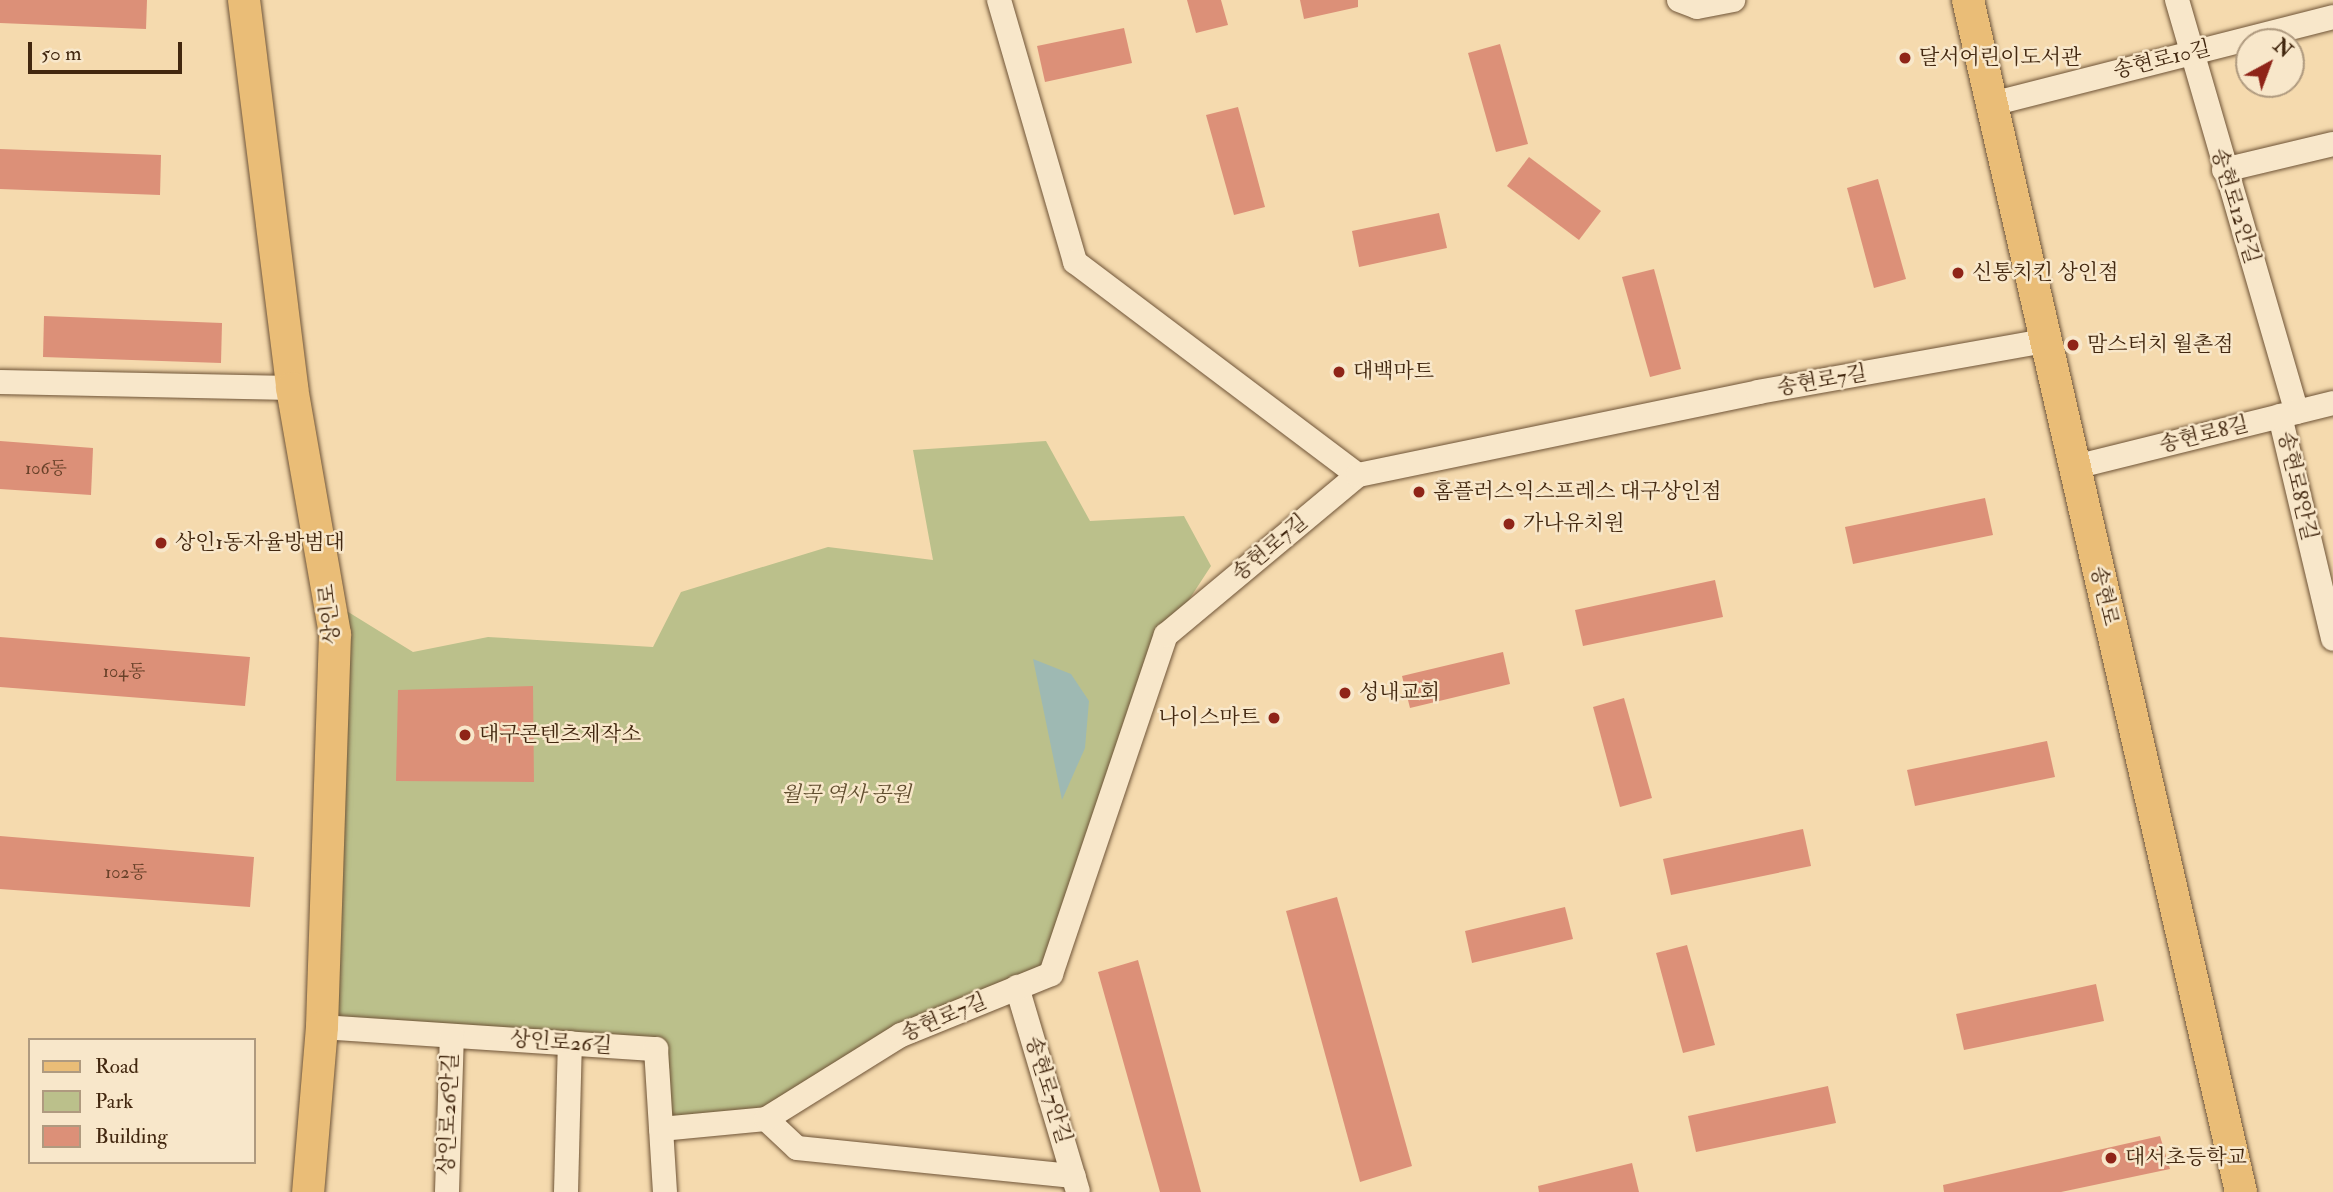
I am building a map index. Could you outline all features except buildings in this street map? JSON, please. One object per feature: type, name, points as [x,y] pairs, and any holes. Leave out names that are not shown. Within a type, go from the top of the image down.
[{"type":"main road","name":"상인로","points":[[244,0],[292,388],[335,634],[322,1027],[308,1192]]},
{"type":"main road","name":"송현로","points":[[1968,0],[2242,1192]]},
{"type":"street","points":[[999,0],[1075,262],[1358,475]]},
{"type":"street","points":[[1679,0],[1697,7],[1733,0]]},
{"type":"street","name":"송현로12안길","points":[[2178,0],[2288,414]]},
{"type":"street","name":"송현로10길","points":[[1992,104],[2333,17]]},
{"type":"street","points":[[2224,170],[2333,144]]},
{"type":"street","name":"송현로7길","points":[[661,1129],[766,1119],[901,1035],[1051,974],[1166,635],[1358,475],[1758,392],[2045,341]]},
{"type":"street","points":[[0,382],[292,388]]},
{"type":"street","name":"송현로8길","points":[[2075,467],[2333,402]]},
{"type":"street","name":"송현로8안길","points":[[2288,414],[2333,639]]},
{"type":"street","name":"송현로7안길","points":[[1017,988],[1076,1184]]},
{"type":"street","name":"상인로26길","points":[[322,1027],[656,1049],[665,1192]]},
{"type":"street","name":"상인로26안길","points":[[447,1192],[452,1036]]},
{"type":"street","points":[[566,1192],[570,1043]]},
{"type":"street","points":[[766,1119],[797,1148],[1076,1184]]},
{"type":"green space","name":"월곡 역사 공원","points":[[1046,441],[1090,521],[1184,516],[1211,566],[1166,635],[1050,974],[901,1035],[766,1119],[661,1129],[656,1049],[322,1027],[345,610],[413,652],[488,637],[653,647],[681,592],[828,547],[933,560],[913,450]]},
{"type":"water","points":[[1033,659],[1071,674],[1089,701],[1085,748],[1062,800]]},
{"type":"place","name":"달서어린이도서관","points":[[1905,58]]},
{"type":"place","name":"신통치킨 상인점","points":[[1958,273]]},
{"type":"place","name":"맘스터치 월촌점","points":[[2073,345]]},
{"type":"place","name":"대백마트","points":[[1339,372]]},
{"type":"place","name":"홈플러스익스프레스 대구상인점","points":[[1419,492]]},
{"type":"place","name":"가나유치원","points":[[1509,524]]},
{"type":"place","name":"상인1동자율방범대","points":[[161,543]]},
{"type":"place","name":"성내교회","points":[[1345,693]]},
{"type":"place","name":"나이스마트","points":[[1274,718]]},
{"type":"place","name":"대구콘텐츠제작소","points":[[465,735]]},
{"type":"place","name":"대서초등학교","points":[[2111,1158]]}]
